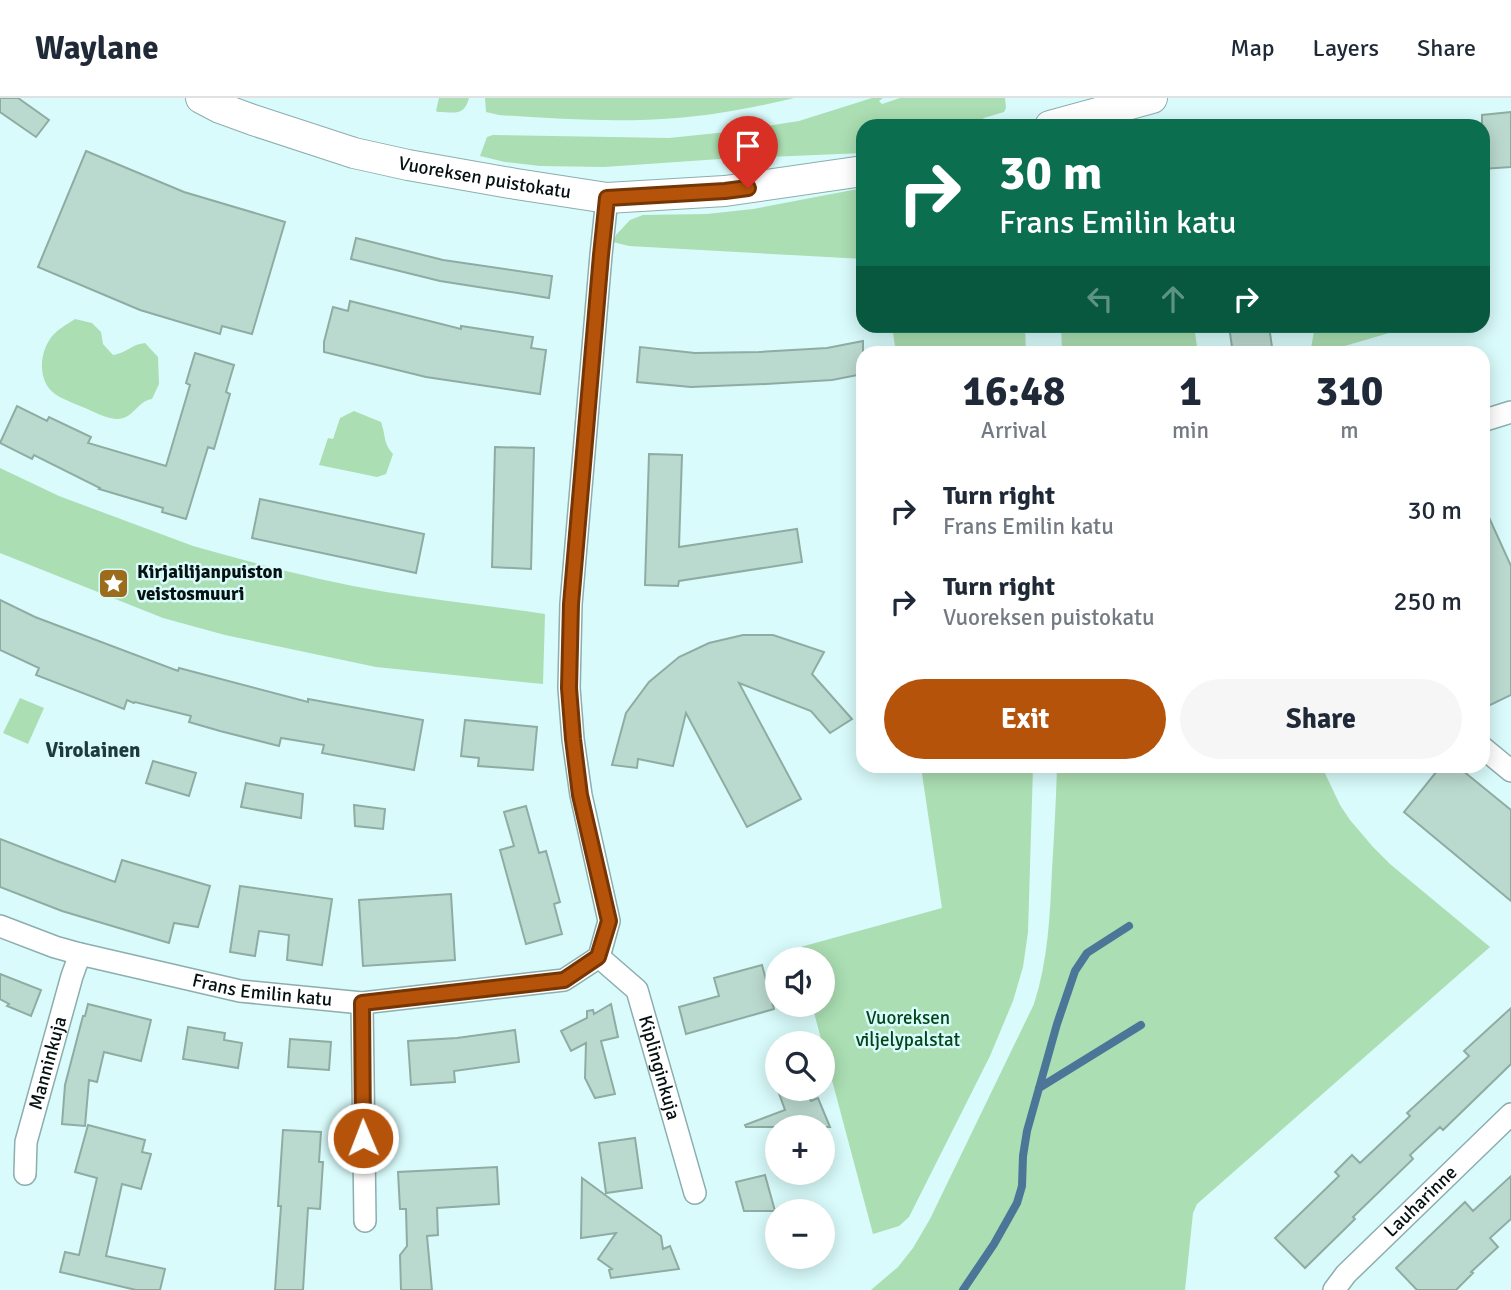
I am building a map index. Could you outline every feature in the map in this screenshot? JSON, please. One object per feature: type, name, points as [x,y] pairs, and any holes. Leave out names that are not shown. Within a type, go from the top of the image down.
[{"type":"main road","name":"Vuoreksen puistokatu","points":[[201,98],[253,120],[354,153],[408,165],[607,198],[725,191],[856,172]]},
{"type":"main road","points":[[1076,119],[1152,98]]},
{"type":"street","points":[[598,957],[609,921],[580,795],[569,688],[571,604],[607,198]]},
{"type":"street","points":[[1490,419],[1511,412]]},
{"type":"street","points":[[1490,754],[1511,771]]},
{"type":"street","name":"Frans Emilin katu","points":[[0,926],[80,954],[240,991],[362,1003],[564,980],[598,957]]},
{"type":"street","name":"Manninkuja","points":[[25,1174],[26,1142],[80,954]]},
{"type":"street","name":"Kiplinginkuja","points":[[598,957],[637,990],[695,1193]]},
{"type":"street","points":[[362,1003],[365,1221]]},
{"type":"street","name":"Lauharinne","points":[[1334,1290],[1346,1274],[1511,1114]]},
{"type":"green space","points":[[439,98],[469,98],[461,111],[454,113],[436,111]]},
{"type":"green space","points":[[485,98],[794,98],[706,115],[610,120],[499,115],[486,112]]},
{"type":"green space","points":[[872,98],[883,98],[879,101],[882,104],[900,98],[1005,98],[1006,108],[1004,112],[982,119],[856,119],[856,153],[604,167],[540,166],[480,156],[487,137],[493,135],[669,138],[799,121]]},
{"type":"green space","points":[[856,189],[856,259],[629,246],[613,242],[630,220],[643,215],[707,214],[753,209]]},
{"type":"green space","points":[[75,319],[92,323],[101,332],[103,344],[113,355],[145,343],[158,357],[159,384],[152,399],[142,403],[127,417],[116,419],[66,400],[49,389],[42,368],[46,345],[55,333]]},
{"type":"green space","points":[[893,333],[1025,333],[1026,346],[895,346]]},
{"type":"green space","points":[[1061,333],[1195,333],[1197,346],[1062,346]]},
{"type":"green space","points":[[1314,333],[1389,333],[1345,346],[1311,346]]},
{"type":"green space","points":[[354,411],[381,422],[386,443],[393,454],[386,474],[377,477],[319,465],[328,438],[333,439],[340,418]]},
{"type":"green space","points":[[0,468],[59,496],[193,546],[241,559],[386,592],[545,614],[543,684],[376,667],[225,635],[163,618],[0,553]]},
{"type":"green space","points":[[20,698],[44,708],[28,744],[3,733]]},
{"type":"green space","name":"Vuoreksen viljelypalstat","points":[[922,773],[1033,773],[1028,932],[1023,967],[1013,1001],[990,1056],[909,1217],[899,1226],[873,1234],[835,1091],[835,1031],[819,1031],[815,1017],[835,1017],[835,947],[801,947],[942,908]]},
{"type":"green space","points":[[1057,773],[1325,773],[1340,805],[1373,847],[1490,947],[1197,1204],[1193,1213],[1185,1290],[871,1290],[898,1267],[930,1219],[1034,1004],[1048,938]]},
{"type":"building","points":[[0,98],[18,98],[49,120],[36,137],[0,112]]},
{"type":"building","points":[[1511,112],[1511,167],[1490,168],[1490,119],[1482,119],[1482,115]]},
{"type":"building","points":[[86,151],[184,192],[285,222],[252,334],[222,326],[220,334],[140,310],[38,267]]},
{"type":"building","points":[[356,238],[443,260],[552,276],[549,298],[440,281],[351,259]]},
{"type":"building","points":[[350,301],[461,329],[461,326],[533,337],[531,348],[546,350],[540,394],[426,377],[324,352],[333,307],[348,311]]},
{"type":"building","points":[[1230,333],[1270,333],[1272,346],[1232,346]]},
{"type":"building","points":[[863,341],[863,346],[856,346],[856,375],[832,380],[691,387],[637,382],[640,347],[695,353],[827,348]]},
{"type":"building","points":[[195,353],[234,365],[226,392],[230,394],[214,449],[208,447],[186,519],[162,512],[163,508],[99,489],[34,455],[32,459],[0,443],[17,406],[47,421],[49,417],[91,437],[88,443],[166,466],[190,385],[186,383]]},
{"type":"building","points":[[495,447],[534,448],[531,569],[492,567]]},
{"type":"building","points":[[649,454],[682,455],[679,547],[797,529],[802,562],[679,581],[678,586],[645,585]]},
{"type":"building","points":[[260,499],[424,534],[416,573],[252,538]]},
{"type":"building","points":[[1490,520],[1511,566],[1511,695],[1490,705]]},
{"type":"building","points":[[0,600],[35,617],[178,671],[179,668],[308,702],[308,699],[423,720],[414,770],[322,753],[324,745],[281,738],[279,746],[189,722],[191,716],[127,700],[124,709],[36,675],[39,668],[0,650]]},
{"type":"building","points":[[743,635],[773,635],[824,652],[812,674],[852,719],[830,733],[811,711],[739,683],[801,799],[747,827],[686,713],[673,766],[638,759],[637,768],[612,765],[626,713],[649,682],[679,657],[709,643]]},
{"type":"building","points":[[465,720],[537,727],[533,770],[478,766],[479,758],[461,756]]},
{"type":"building","points":[[153,761],[196,773],[189,796],[146,783]]},
{"type":"building","points":[[1435,773],[1466,773],[1511,810],[1511,901],[1404,812]]},
{"type":"building","points":[[246,783],[303,794],[301,818],[241,807]]},
{"type":"building","points":[[354,805],[385,809],[383,829],[355,826]]},
{"type":"building","points":[[526,806],[539,853],[546,851],[560,902],[554,904],[562,934],[526,944],[500,850],[514,846],[504,812]]},
{"type":"building","points":[[0,839],[115,882],[122,860],[210,886],[198,927],[174,923],[169,943],[62,911],[0,887]]},
{"type":"building","points":[[240,886],[332,899],[322,965],[287,960],[289,935],[259,931],[255,956],[230,952]]},
{"type":"building","points":[[451,894],[455,960],[363,966],[359,900]]},
{"type":"building","points":[[762,965],[765,976],[765,1012],[686,1034],[679,1007],[719,996],[714,978]]},
{"type":"building","points":[[0,974],[41,990],[31,1016],[7,1006],[9,1004],[0,999]]},
{"type":"building","points":[[88,1004],[151,1020],[141,1061],[104,1052],[97,1082],[89,1080],[85,1126],[62,1124],[65,1085]]},
{"type":"building","points":[[611,1004],[618,1037],[601,1041],[615,1094],[595,1098],[585,1078],[586,1043],[571,1051],[561,1031],[587,1018],[587,1011],[593,1010],[594,1014]]},
{"type":"building","points":[[1511,1008],[1511,1064],[1443,1130],[1440,1127],[1410,1155],[1413,1159],[1305,1268],[1275,1238],[1339,1176],[1335,1172],[1352,1155],[1360,1163],[1410,1116],[1407,1113],[1469,1056],[1464,1051]]},
{"type":"building","points":[[188,1027],[225,1033],[224,1040],[242,1043],[238,1068],[183,1059]]},
{"type":"building","points":[[515,1030],[519,1062],[454,1071],[455,1082],[411,1085],[408,1041]]},
{"type":"building","points":[[290,1039],[331,1042],[329,1070],[288,1067]]},
{"type":"building","points":[[782,1101],[819,1101],[825,1115],[772,1115],[785,1110]]},
{"type":"building","points":[[765,1118],[765,1127],[745,1125]]},
{"type":"building","points":[[88,1125],[145,1140],[142,1152],[151,1154],[141,1189],[122,1184],[106,1256],[165,1269],[160,1290],[136,1290],[60,1272],[65,1252],[79,1255],[97,1178],[75,1172]]},
{"type":"building","points":[[283,1130],[321,1132],[319,1162],[323,1162],[320,1209],[308,1208],[303,1290],[275,1290]]},
{"type":"building","points":[[635,1138],[642,1188],[606,1193],[599,1143]]},
{"type":"building","points":[[497,1167],[499,1204],[437,1208],[438,1235],[427,1236],[432,1290],[401,1290],[400,1255],[407,1246],[406,1209],[400,1209],[398,1172]]},
{"type":"building","points":[[765,1175],[765,1185],[768,1185],[772,1199],[765,1199],[765,1211],[744,1211],[736,1182]]},
{"type":"building","points":[[1511,1176],[1511,1219],[1490,1238],[1498,1247],[1456,1290],[1417,1290],[1396,1268],[1465,1202],[1473,1211]]},
{"type":"building","points":[[582,1178],[661,1236],[663,1249],[670,1246],[679,1269],[611,1278],[609,1270],[612,1269],[598,1259],[616,1233],[581,1238]]},
{"type":"waterway","points":[[963,1290],[1017,1203],[1022,1186],[1027,1131],[1075,971],[1087,953],[1129,926]]},
{"type":"waterway","points":[[1039,1088],[1141,1025]]},
{"type":"place","name":"Kirjailijanpuiston veistosmuuri","points":[[114,583]]},
{"type":"district","name":"Virolainen","points":[[93,750]]},
{"type":"route","points":[[363,1138],[362,1003],[564,980],[598,957],[609,921],[580,795],[569,688],[571,604],[607,198],[748,188]]}]
